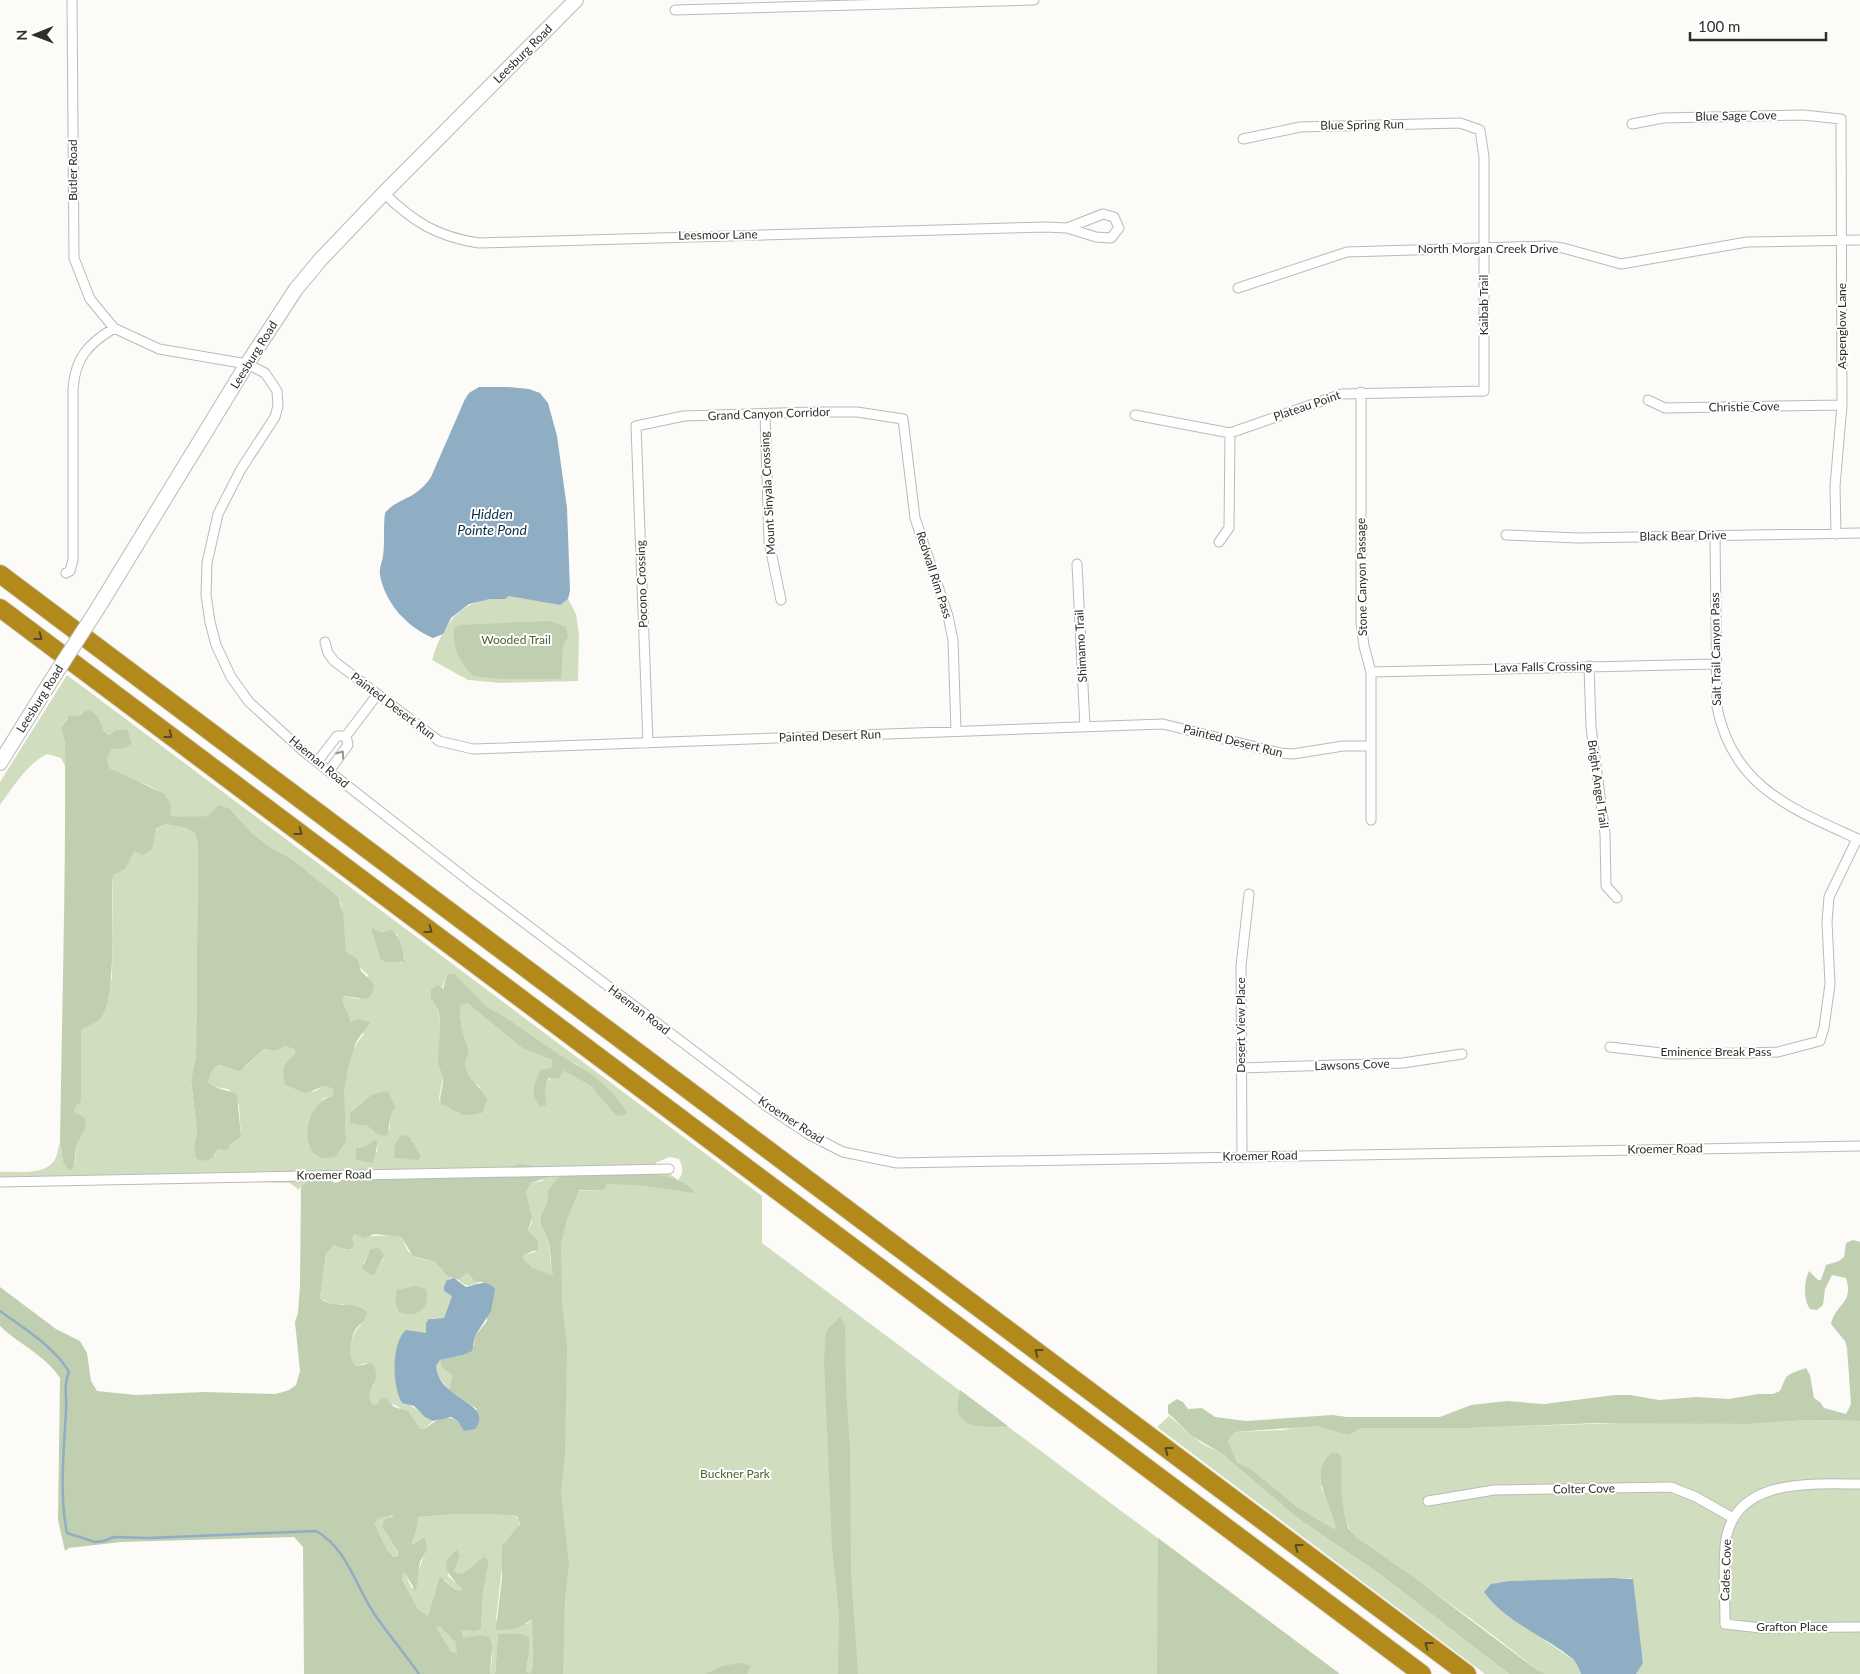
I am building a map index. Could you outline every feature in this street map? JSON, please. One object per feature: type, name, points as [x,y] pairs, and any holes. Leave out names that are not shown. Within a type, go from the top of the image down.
[{"type":"highway","points":[[0,574],[1467,1674]]},
{"type":"highway","points":[[0,608],[1422,1674]]},
{"type":"main road","name":"Leesburg Road","points":[[0,763],[98,608],[247,364],[308,274],[384,193],[576,0]]},
{"type":"street","name":"Butler Road","points":[[72,0],[74,258],[90,299],[114,328],[159,349],[247,364]]},
{"type":"street","points":[[675,10],[776,3],[1034,0]]},
{"type":"street","name":"Blue Sage Cove","points":[[1632,124],[1672,117],[1803,116],[1841,119]]},
{"type":"street","name":"Aspenglow Lane","points":[[1836,534],[1835,486],[1842,405],[1841,119]]},
{"type":"street","name":"Blue Spring Run","points":[[1243,139],[1300,127],[1460,123],[1480,130]]},
{"type":"street","name":"Kaibab Trail","points":[[1480,130],[1484,157],[1484,391]]},
{"type":"street","name":"Leesmoor Lane","points":[[384,193],[398,207],[436,233],[457,239],[479,242],[1067,228],[1104,238],[1111,238],[1118,228],[1114,217],[1104,214],[1067,228]]},
{"type":"street","name":"North Morgan Creek Drive","points":[[1238,288],[1347,252],[1562,248],[1621,264],[1746,242],[1860,240]]},
{"type":"street","points":[[66,573],[70,571],[73,560],[73,389],[76,368],[89,347],[114,328]]},
{"type":"street","name":"Haeman Road","points":[[247,364],[265,373],[273,383],[277,391],[277,409],[265,433],[241,469],[218,514],[207,564],[206,595],[210,622],[216,646],[231,677],[249,702],[317,762],[473,884],[693,1050]]},
{"type":"street","name":"Plateau Point","points":[[1230,433],[1342,394],[1361,392],[1484,391]]},
{"type":"street","name":"Stone Canyon Passage","points":[[1361,392],[1361,622],[1364,646],[1371,672],[1371,820]]},
{"type":"street","name":"Christie Cove","points":[[1648,400],[1666,408],[1842,405]]},
{"type":"street","name":"Grand Canyon Corridor","points":[[636,426],[672,418],[765,414],[845,412],[903,418]]},
{"type":"street","name":"Mount Sinyala Crossing","points":[[765,414],[769,542],[781,600]]},
{"type":"street","points":[[1135,414],[1230,433],[1229,528],[1218,542]]},
{"type":"street","name":"Redwall Rim Pass","points":[[903,418],[915,518],[951,627],[956,731]]},
{"type":"street","name":"Pocono Crossing","points":[[636,426],[648,742]]},
{"type":"street","name":"Black Bear Drive","points":[[1506,535],[1578,538],[1860,533]]},
{"type":"street","name":"Salt Trail Canyon Pass","points":[[1714,536],[1715,664],[1717,707],[1721,726],[1740,763],[1755,782],[1794,810],[1858,839]]},
{"type":"street","name":"Shimamo Trail","points":[[1077,564],[1085,727]]},
{"type":"street","name":"Painted Desert Run","points":[[325,642],[328,653],[334,661],[377,695],[439,741],[464,748],[1163,724],[1286,754],[1343,746],[1371,746]]},
{"type":"street","name":"Lava Falls Crossing","points":[[1371,672],[1715,664]]},
{"type":"street","name":"Bright Angel Trail","points":[[1589,666],[1591,727],[1605,834],[1606,886],[1617,898]]},
{"type":"street","points":[[329,771],[348,745],[346,736],[377,695]]},
{"type":"street","points":[[317,762],[338,736],[346,736]]},
{"type":"street","name":"Eminence Break Pass","points":[[1610,1047],[1670,1054],[1748,1053],[1778,1052],[1820,1041],[1824,1028],[1830,984],[1827,922],[1829,897],[1858,839]]},
{"type":"street","name":"Desert View Place","points":[[1242,1157],[1241,966],[1249,894]]},
{"type":"street","name":"Kroemer Road","points":[[693,1050],[808,1134],[843,1152],[879,1161],[930,1163],[1860,1146]]},
{"type":"street","name":"Lawsons Cove","points":[[1241,1068],[1403,1063],[1462,1054]]},
{"type":"street","name":"Kroemer Road","points":[[0,1182],[669,1169]]},
{"type":"street","points":[[1733,1518],[1757,1496],[1780,1487],[1860,1484]]},
{"type":"street","name":"Colter Cove","points":[[1428,1501],[1494,1490],[1672,1487],[1696,1497],[1733,1518]]},
{"type":"street","name":"Cades Cove","points":[[1725,1624],[1725,1547],[1733,1518]]},
{"type":"street","name":"Grafton Place","points":[[1725,1624],[1761,1628],[1860,1627]]},
{"type":"green space","name":"Wooded Trail","points":[[509,596],[531,598],[558,605],[568,599],[576,614],[579,634],[578,681],[501,683],[468,680],[432,660],[445,629],[459,612],[478,602],[502,599]]},
{"type":"green space","points":[[549,621],[566,627],[568,636],[563,646],[561,679],[499,679],[473,676],[457,654],[454,642],[454,628],[460,625]]},
{"type":"green space","name":"Buckner Park","points":[[67,675],[762,1196],[762,1243],[1340,1674],[539,1674],[553,1277],[532,1267],[523,1258],[524,1255],[535,1252],[535,1238],[528,1230],[532,1222],[526,1192],[531,1183],[542,1181],[546,1175],[565,1175],[558,1177],[548,1190],[547,1202],[540,1217],[541,1225],[549,1242],[551,1267],[550,1191],[604,1190],[614,1166],[539,1167],[519,1165],[514,1167],[0,1177],[0,1172],[36,1171],[49,1166],[55,1159],[60,1142],[63,1162],[75,1164],[76,1146],[86,1128],[74,1112],[76,1106],[81,1102],[81,1030],[101,1018],[112,977],[113,875],[123,867],[144,840],[165,824],[186,828],[195,833],[198,844],[196,1055],[191,1080],[197,1133],[195,1146],[215,1156],[218,1149],[241,1137],[239,1105],[228,1089],[215,1087],[208,1082],[213,1069],[219,1065],[225,1067],[246,1066],[264,1049],[274,1051],[285,1045],[295,1049],[294,1054],[313,1092],[324,1086],[335,1089],[332,1096],[324,1098],[316,1108],[337,1156],[343,1145],[345,1135],[343,1092],[346,1070],[353,1050],[364,1034],[349,1019],[342,1000],[343,996],[359,999],[368,975],[353,956],[346,951],[341,903],[289,857],[271,848],[251,832],[230,809],[213,811],[209,816],[175,818],[170,814],[167,800],[158,790],[128,779],[109,768],[107,758],[112,748],[125,748],[132,744],[128,730],[115,730],[111,735],[104,731],[100,720],[81,713],[67,718],[61,728],[65,742],[65,766],[61,758],[47,754],[33,764],[15,783],[0,805],[0,782]],"holes":[[[373,927],[380,931],[397,934],[405,959],[402,963],[396,961],[387,962],[377,945],[372,931]],[[447,974],[455,974],[487,1007],[504,1016],[567,1060],[576,1064],[621,1103],[598,1093],[591,1086],[564,1071],[548,1080],[545,1087],[546,1098],[535,1081],[551,1068],[552,1060],[522,1048],[467,1003],[460,1006],[462,1029],[468,1051],[465,1067],[468,1076],[480,1087],[459,1114],[452,1107],[441,1105],[439,1098],[443,1078],[438,1057],[441,1026],[436,1004]],[[371,1095],[389,1115],[390,1129],[372,1130],[367,1126],[351,1123],[350,1113]],[[374,1140],[378,1142],[377,1152],[356,1148],[366,1146]],[[413,1140],[414,1159],[394,1158],[395,1156]],[[670,1157],[679,1159],[682,1170],[678,1180],[655,1163]]]},
{"type":"green space","points":[[88,710],[97,716],[104,731],[110,735],[115,730],[128,730],[132,744],[125,748],[112,749],[107,758],[109,768],[165,794],[171,806],[170,814],[175,817],[208,816],[219,805],[230,809],[251,832],[271,848],[289,857],[338,897],[343,913],[346,951],[358,960],[361,971],[374,984],[372,994],[366,999],[344,996],[342,1000],[351,1022],[360,1019],[370,1023],[356,1042],[348,1068],[344,1092],[346,1141],[337,1156],[324,1158],[315,1154],[309,1145],[308,1134],[309,1122],[314,1110],[322,1101],[332,1096],[334,1089],[324,1086],[306,1093],[285,1085],[284,1068],[294,1055],[295,1049],[285,1046],[274,1051],[264,1049],[240,1071],[219,1065],[213,1069],[208,1082],[215,1087],[237,1094],[241,1137],[230,1144],[227,1150],[218,1149],[209,1160],[203,1161],[196,1158],[194,1146],[197,1132],[191,1080],[196,1055],[198,844],[195,833],[186,828],[165,824],[156,829],[152,849],[143,855],[134,851],[125,869],[113,875],[110,990],[101,1018],[81,1030],[81,1102],[76,1106],[74,1112],[85,1118],[86,1128],[76,1146],[74,1167],[69,1170],[63,1162],[60,1142],[65,742],[61,728],[69,716],[77,716]]},
{"type":"green space","points":[[372,927],[382,932],[392,930],[398,936],[405,962],[381,960]]},
{"type":"green space","points":[[447,974],[455,974],[487,1007],[504,1016],[591,1074],[612,1092],[627,1112],[623,1116],[616,1115],[591,1086],[564,1071],[559,1078],[549,1078],[547,1081],[545,1088],[546,1105],[541,1107],[537,1103],[534,1094],[536,1079],[541,1070],[551,1068],[552,1060],[522,1048],[467,1003],[460,1006],[462,1029],[469,1051],[466,1060],[467,1072],[487,1099],[482,1113],[471,1115],[462,1115],[441,1105],[440,1098],[443,1082],[438,1059],[440,1020],[436,1005],[431,998],[431,990],[437,985],[443,989]]},
{"type":"green space","points":[[388,1091],[395,1107],[391,1115],[387,1136],[379,1135],[367,1126],[350,1123],[350,1113],[371,1095]]},
{"type":"green space","points":[[401,1135],[409,1137],[421,1156],[419,1160],[394,1158],[395,1144]]},
{"type":"green space","points":[[374,1140],[378,1142],[373,1163],[356,1160],[356,1148],[366,1146]]},
{"type":"green space","points":[[519,1164],[539,1167],[546,1178],[531,1183],[526,1192],[532,1218],[528,1230],[538,1241],[538,1249],[524,1255],[523,1258],[532,1267],[553,1276],[549,1242],[541,1225],[540,1217],[547,1202],[548,1190],[558,1177],[567,1174],[653,1175],[670,1177],[684,1183],[695,1193],[640,1185],[607,1184],[604,1190],[579,1190],[567,1219],[561,1244],[562,1304],[567,1345],[565,1453],[561,1493],[569,1564],[565,1596],[563,1674],[495,1674],[498,1634],[522,1634],[529,1638],[526,1671],[530,1673],[533,1667],[532,1619],[516,1628],[497,1630],[496,1628],[502,1578],[502,1546],[520,1524],[518,1517],[512,1515],[457,1514],[418,1517],[411,1545],[425,1537],[427,1549],[420,1562],[416,1591],[404,1572],[402,1579],[418,1609],[428,1616],[440,1577],[456,1590],[461,1591],[462,1589],[447,1570],[447,1560],[451,1555],[457,1550],[460,1555],[454,1571],[458,1574],[465,1572],[484,1556],[489,1561],[483,1594],[481,1629],[476,1631],[461,1630],[464,1638],[479,1635],[489,1637],[492,1645],[490,1674],[304,1674],[303,1547],[294,1537],[121,1542],[69,1548],[65,1551],[58,1520],[60,1378],[40,1356],[0,1326],[0,1287],[56,1329],[80,1341],[87,1353],[91,1381],[97,1391],[136,1395],[204,1392],[276,1394],[289,1390],[296,1385],[300,1371],[295,1322],[298,1313],[300,1285],[301,1186],[317,1179],[326,1179],[335,1183],[350,1178],[393,1179],[410,1169],[502,1169]],"holes":[[[354,1234],[365,1238],[374,1234],[401,1237],[413,1256],[435,1262],[447,1276],[459,1280],[467,1273],[476,1282],[483,1282],[487,1321],[475,1336],[474,1345],[463,1355],[440,1360],[441,1367],[452,1375],[449,1390],[477,1409],[458,1421],[444,1418],[424,1429],[420,1429],[408,1411],[394,1407],[386,1398],[381,1398],[378,1403],[373,1405],[369,1394],[375,1381],[376,1370],[372,1363],[357,1366],[352,1360],[350,1350],[354,1332],[365,1318],[367,1312],[356,1306],[325,1302],[320,1298],[326,1254],[334,1245],[344,1249],[352,1248],[354,1246],[352,1239]],[[392,1515],[393,1518],[386,1518],[382,1526],[398,1551],[398,1556],[394,1557],[387,1550],[375,1524],[378,1519]],[[436,1627],[440,1627],[456,1643],[457,1653],[451,1651]]]},
{"type":"green space","points":[[310,1180],[301,1186],[299,1190],[290,1183],[221,1181]]},
{"type":"green space","points":[[354,1234],[401,1237],[408,1251],[418,1258],[435,1262],[447,1276],[452,1278],[447,1280],[452,1296],[444,1318],[432,1318],[426,1323],[426,1334],[423,1333],[395,1362],[395,1376],[410,1405],[433,1421],[424,1429],[420,1429],[405,1412],[394,1405],[380,1403],[372,1405],[369,1401],[369,1390],[374,1385],[366,1363],[357,1366],[353,1362],[350,1352],[354,1334],[361,1325],[344,1304],[334,1305],[320,1298],[326,1254],[334,1245],[345,1250]],"holes":[[[370,1252],[384,1259],[377,1267],[363,1264]]]},
{"type":"green space","points":[[1853,1240],[1860,1242],[1860,1421],[1807,1420],[1750,1424],[1598,1423],[1470,1428],[1361,1428],[1348,1435],[1317,1426],[1235,1432],[1228,1441],[1237,1462],[1251,1469],[1296,1506],[1334,1529],[1336,1528],[1323,1490],[1321,1471],[1324,1462],[1331,1453],[1338,1453],[1342,1458],[1341,1490],[1344,1513],[1348,1528],[1357,1538],[1412,1576],[1537,1670],[1546,1674],[1509,1674],[1381,1575],[1296,1517],[1221,1453],[1192,1436],[1168,1413],[1168,1405],[1177,1399],[1183,1402],[1188,1409],[1202,1408],[1215,1417],[1246,1421],[1332,1415],[1347,1417],[1440,1417],[1471,1405],[1507,1401],[1544,1404],[1615,1395],[1630,1395],[1659,1400],[1696,1397],[1729,1399],[1758,1394],[1773,1394],[1780,1391],[1786,1377],[1806,1368],[1810,1375],[1814,1398],[1824,1408],[1846,1414],[1851,1404],[1847,1348],[1845,1341],[1831,1324],[1833,1317],[1848,1293],[1846,1278],[1832,1275],[1825,1289],[1823,1305],[1817,1310],[1810,1309],[1806,1300],[1805,1290],[1809,1271],[1818,1280],[1821,1280],[1826,1265],[1839,1261],[1844,1257],[1846,1243]]},
{"type":"green space","points":[[378,1248],[384,1254],[375,1274],[371,1275],[362,1268],[371,1249]]},
{"type":"green space","points":[[467,1273],[478,1283],[467,1286],[461,1282],[459,1280]]},
{"type":"green space","points":[[415,1286],[426,1289],[427,1302],[425,1306],[417,1313],[406,1314],[399,1312],[395,1302],[397,1290]]},
{"type":"green space","points":[[840,1317],[845,1326],[850,1449],[851,1573],[858,1674],[838,1674],[839,1615],[832,1546],[824,1360],[826,1331]]},
{"type":"green space","points":[[440,1360],[441,1367],[452,1375],[449,1390],[436,1373],[436,1366]]},
{"type":"green space","points":[[960,1390],[1008,1426],[979,1426],[965,1421],[960,1417],[958,1411]]},
{"type":"green space","points":[[1169,1416],[1201,1443],[1221,1453],[1296,1517],[1381,1575],[1509,1674],[1485,1674],[1157,1427]]},
{"type":"green space","points":[[1807,1420],[1860,1421],[1860,1674],[1636,1674],[1643,1662],[1632,1578],[1510,1581],[1518,1622],[1575,1661],[1581,1674],[1546,1674],[1537,1670],[1459,1610],[1404,1571],[1376,1554],[1359,1540],[1348,1526],[1343,1510],[1341,1493],[1342,1458],[1321,1487],[1337,1529],[1334,1529],[1296,1506],[1251,1469],[1237,1462],[1228,1441],[1235,1432],[1283,1430],[1306,1425],[1351,1433],[1355,1429],[1361,1428],[1470,1428],[1646,1422],[1750,1424]]},
{"type":"green space","points":[[457,1514],[512,1515],[520,1519],[518,1529],[505,1542],[496,1620],[527,1624],[532,1619],[533,1667],[530,1673],[526,1671],[529,1654],[522,1634],[498,1635],[495,1674],[490,1674],[492,1658],[489,1638],[479,1635],[464,1639],[461,1629],[481,1628],[483,1594],[489,1561],[484,1556],[465,1572],[458,1574],[454,1571],[455,1563],[451,1554],[448,1576],[462,1588],[461,1592],[445,1580],[436,1594],[428,1616],[418,1609],[402,1579],[404,1571],[412,1589],[424,1555],[425,1537],[411,1545],[418,1517]]},
{"type":"green space","points":[[392,1515],[398,1556],[394,1557],[387,1550],[375,1524],[378,1519]]},
{"type":"green space","points":[[1158,1538],[1340,1674],[1157,1674]]},
{"type":"green space","points":[[436,1627],[440,1627],[456,1643],[457,1653],[451,1651]]},
{"type":"green space","points":[[741,1663],[751,1666],[747,1674],[706,1674],[721,1666]]},
{"type":"water","name":"Hidden Pointe Pond","points":[[479,387],[529,389],[540,393],[548,403],[557,436],[567,508],[570,591],[568,599],[560,605],[509,596],[505,599],[490,599],[469,604],[451,618],[443,634],[433,638],[406,621],[392,604],[383,585],[380,567],[384,551],[385,513],[395,504],[419,491],[431,477],[465,399],[469,393]]},
{"type":"water","points":[[454,1278],[466,1287],[485,1283],[495,1289],[491,1311],[475,1336],[472,1351],[440,1360],[436,1366],[439,1377],[446,1386],[478,1413],[479,1420],[475,1429],[464,1431],[458,1421],[451,1417],[433,1421],[425,1417],[414,1406],[402,1403],[396,1386],[395,1376],[396,1354],[401,1336],[406,1330],[426,1333],[426,1323],[429,1319],[444,1318],[452,1296],[444,1291],[444,1286],[447,1280]]},
{"type":"water","points":[[1633,1579],[1643,1663],[1636,1674],[1581,1674],[1574,1660],[1503,1612],[1484,1592],[1491,1584],[1510,1581]]},
{"type":"waterway","points":[[0,1311],[47,1346],[56,1354],[69,1372],[66,1387],[63,1472],[63,1503],[67,1533],[95,1542],[114,1537],[149,1538],[316,1531],[336,1547],[375,1615],[419,1674]]}]
